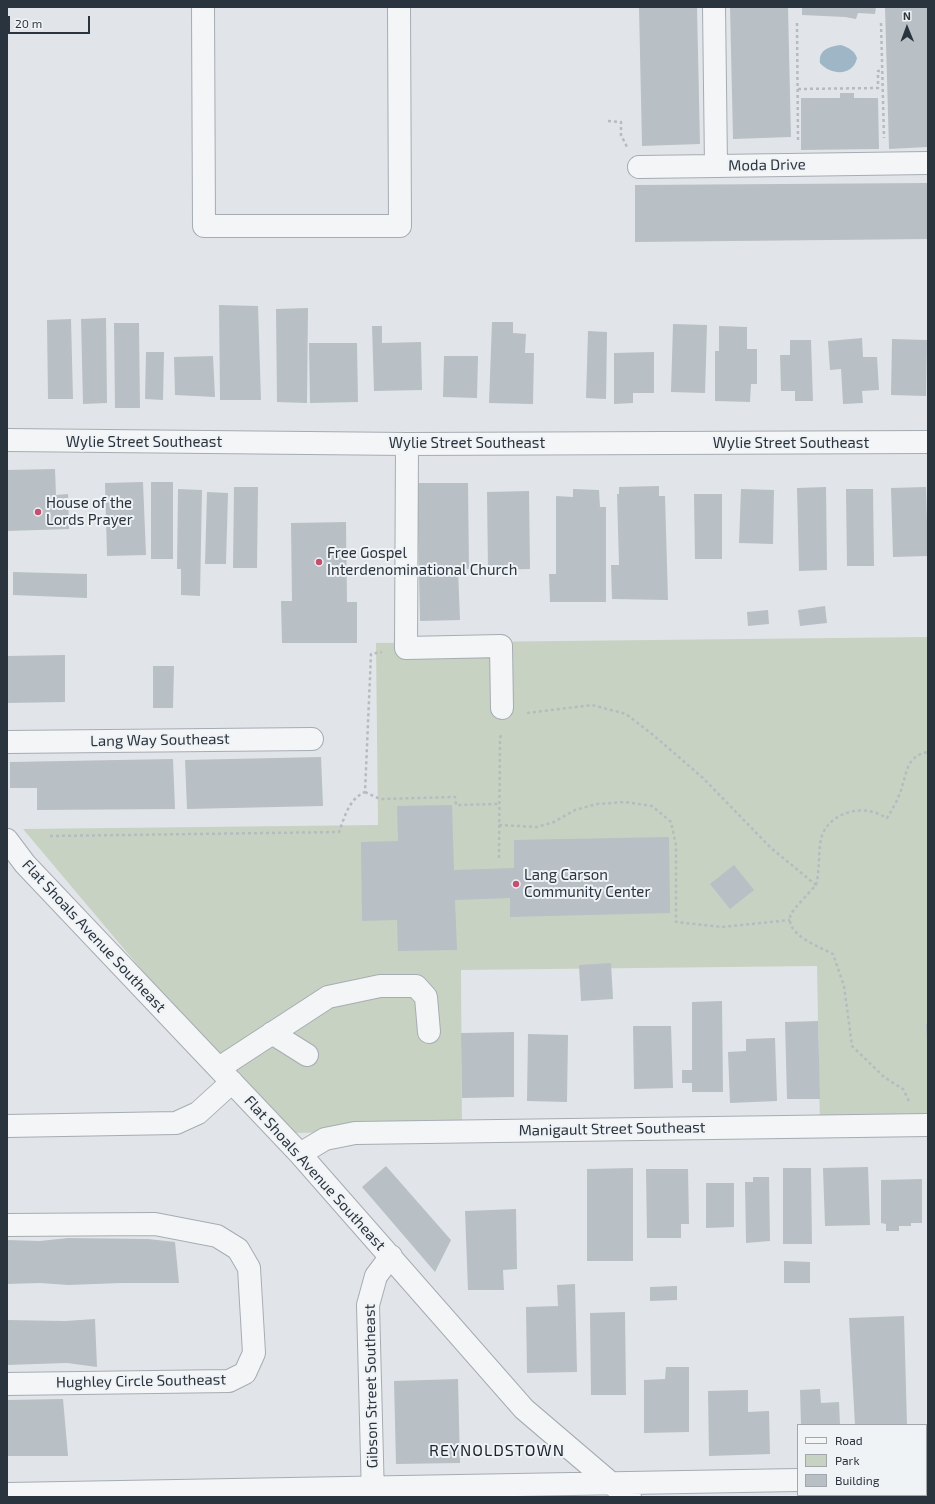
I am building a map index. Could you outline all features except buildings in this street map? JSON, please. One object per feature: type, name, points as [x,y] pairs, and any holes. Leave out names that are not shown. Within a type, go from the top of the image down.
[{"type":"street","points":[[203,7],[204,226],[400,226],[399,7]]},
{"type":"street","name":"Moda Drive","points":[[714,7],[716,166],[928,163]]},
{"type":"street","points":[[639,167],[716,166]]},
{"type":"street","name":"Wylie Street Southeast","points":[[7,440],[407,444],[928,442]]},
{"type":"street","points":[[407,444],[406,648],[501,646],[512,712]]},
{"type":"street","name":"Lang Way Southeast","points":[[7,742],[312,739]]},
{"type":"street","name":"Flat Shoals Avenue Southeast","points":[[7,840],[25,864],[300,1154],[524,1409],[613,1485],[630,1497]]},
{"type":"street","points":[[7,1126],[176,1123],[198,1113],[225,1075],[272,1033],[328,997],[380,986],[416,986],[426,997],[429,1032]]},
{"type":"street","points":[[272,1033],[307,1055]]},
{"type":"street","name":"Manigault Street Southeast","points":[[300,1154],[325,1139],[355,1133],[928,1125]]},
{"type":"street","name":"Hughley Circle Southeast","points":[[7,1225],[156,1224],[217,1236],[238,1249],[249,1268],[254,1353],[244,1373],[229,1381],[7,1384]]},
{"type":"street","name":"Gibson Street Southeast","points":[[373,1493],[368,1305],[376,1276],[391,1256]]},
{"type":"street","points":[[7,1494],[373,1493],[613,1485],[646,1482],[797,1480]]},
{"type":"path","points":[[881,23],[884,139]]},
{"type":"path","points":[[797,24],[798,147]]},
{"type":"path","points":[[798,89],[878,88],[878,71],[882,71]]},
{"type":"path","points":[[608,121],[621,122],[621,136],[627,148],[636,156],[639,167]]},
{"type":"path","points":[[365,792],[371,654],[406,648]]},
{"type":"path","points":[[512,712],[529,712],[592,705],[626,714],[652,734],[703,778],[771,848],[816,885]]},
{"type":"path","points":[[500,858],[500,738],[503,732]]},
{"type":"path","points":[[910,1103],[903,1089],[884,1077],[852,1046],[844,986],[833,954],[798,935],[792,929],[790,920],[791,914],[816,885],[819,875],[821,838],[828,825],[839,815],[855,810],[872,811],[887,818],[900,792],[910,762],[920,753],[928,752]]},
{"type":"path","points":[[365,792],[380,799],[455,797],[456,804],[499,804]]},
{"type":"path","points":[[50,836],[339,832],[348,809],[357,796],[365,792]]},
{"type":"path","points":[[499,825],[537,827],[554,822],[575,810],[597,804],[625,802],[652,806],[671,822],[676,845],[676,922],[722,927],[790,920]]},
{"type":"green space","points":[[927,637],[928,1129],[820,1130],[817,966],[461,970],[462,1131],[279,1133],[23,829],[378,825],[376,643]]},
{"type":"water","points":[[841,45],[854,53],[857,58],[855,64],[846,71],[841,72],[835,72],[824,67],[820,63],[823,52],[833,46]]},
{"type":"place","name":"House of the Lords Prayer","points":[[38,512]]},
{"type":"place","name":"Free Gospel Interdenominational Church","points":[[319,562]]},
{"type":"place","name":"Lang Carson Community Center","points":[[516,884]]},
{"type":"district","name":"REYNOLDSTOWN","points":[[497,1451]]}]
